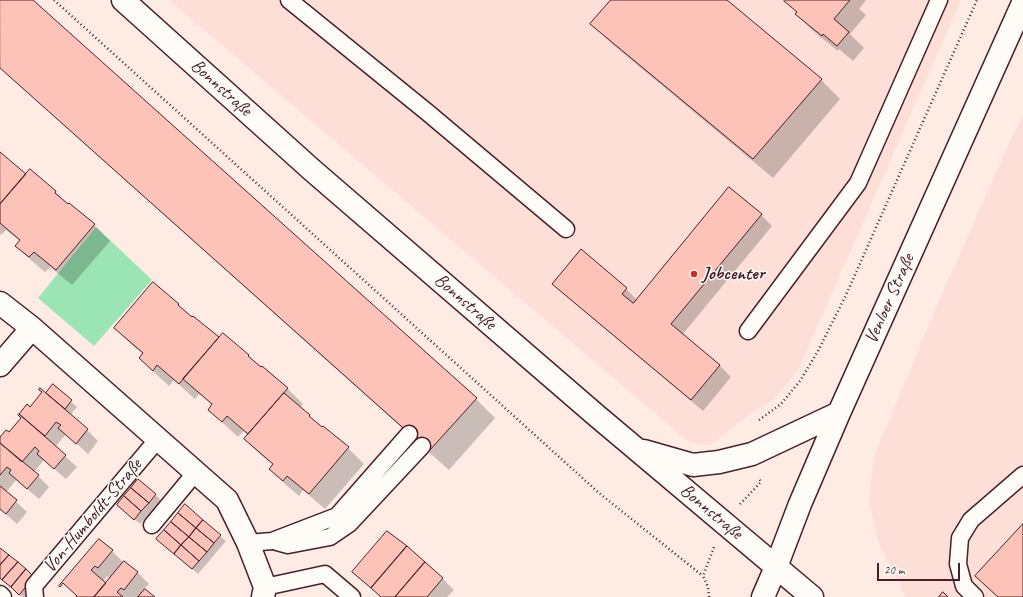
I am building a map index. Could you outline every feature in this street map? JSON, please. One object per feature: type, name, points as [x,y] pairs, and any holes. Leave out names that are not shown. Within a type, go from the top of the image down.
[{"type":"main road","name":"Bonnstraße","points":[[123,0],[312,170],[597,416],[812,597]]},
{"type":"main road","name":"Venloer Straße","points":[[763,597],[800,504],[839,413],[1023,3]]},
{"type":"main road","points":[[0,303],[32,328],[227,500],[248,543],[264,592]]},
{"type":"main road","points":[[2,358],[32,328]]},
{"type":"main road","points":[[637,449],[693,465],[719,462],[752,454],[839,413]]},
{"type":"lane","points":[[289,0],[427,112],[566,229]]},
{"type":"lane","points":[[748,331],[858,183],[939,0]]},
{"type":"lane","points":[[248,543],[272,541],[337,516],[409,434]]},
{"type":"lane","name":"Von-Humboldt-Straße","points":[[35,597],[34,586],[158,439]]},
{"type":"lane","points":[[272,541],[288,545],[330,537],[349,524],[422,446]]},
{"type":"lane","points":[[152,525],[196,472]]},
{"type":"lane","points":[[975,597],[964,586],[958,564],[960,538],[971,520],[1023,475]]},
{"type":"lane","points":[[264,592],[325,574],[352,597]]},
{"type":"lane","points":[[0,594],[3,597]]},
{"type":"path","points":[[54,0],[599,493],[703,576],[708,587],[709,597]]},
{"type":"path","points":[[703,576],[723,522],[761,482],[748,440],[750,429],[781,404],[800,381],[818,351],[846,295],[977,0]]},
{"type":"shaded area","points":[[169,0],[961,0],[798,370],[777,396],[769,403],[751,413],[710,445],[689,442]]},
{"type":"shaded area","points":[[1023,116],[1023,597],[906,597],[879,544],[869,502],[874,457],[939,301],[1008,146]]},
{"type":"green space","points":[[96,227],[152,280],[94,346],[38,298]]},
{"type":"building","points":[[0,0],[33,0],[477,398],[429,451],[0,68]]},
{"type":"building","points":[[611,0],[727,0],[822,79],[753,159],[590,24]]},
{"type":"building","points":[[850,0],[834,19],[849,32],[837,46],[795,14],[797,12],[784,1]]},
{"type":"building","points":[[0,152],[26,174],[0,204]]},
{"type":"building","points":[[30,169],[56,191],[55,193],[68,204],[69,203],[95,224],[56,270],[34,252],[29,257],[15,246],[20,240],[0,223],[0,204]]},
{"type":"building","points":[[729,187],[762,214],[671,324],[720,365],[691,400],[552,284],[581,249],[627,288],[622,294],[633,303]]},
{"type":"building","points":[[153,282],[192,317],[193,316],[219,337],[179,384],[157,365],[153,371],[139,358],[143,353],[114,328]]},
{"type":"building","points":[[223,333],[261,367],[262,366],[288,388],[248,434],[227,416],[222,422],[208,410],[212,404],[183,379]]},
{"type":"building","points":[[53,384],[72,400],[65,409],[46,393]]},
{"type":"building","points":[[40,388],[88,429],[76,444],[58,428],[61,425],[56,422],[45,436],[19,414],[27,404],[30,407],[42,392],[39,390]]},
{"type":"building","points":[[284,393],[322,427],[323,426],[349,447],[309,494],[287,476],[283,481],[269,469],[273,464],[244,439]]},
{"type":"building","points":[[19,414],[66,455],[54,469],[37,454],[39,451],[35,447],[22,462],[0,443],[0,437],[6,430],[9,432],[21,418],[18,415]]},
{"type":"building","points":[[0,443],[39,475],[27,489],[9,473],[11,470],[7,467],[0,475]]},
{"type":"building","points":[[138,479],[156,494],[149,503],[131,488]]},
{"type":"building","points":[[0,486],[17,500],[6,514],[0,509]]},
{"type":"building","points":[[131,488],[149,503],[141,511],[124,496]]},
{"type":"building","points":[[124,496],[141,511],[134,520],[117,505]]},
{"type":"building","points":[[185,504],[203,520],[196,528],[178,513]]},
{"type":"building","points":[[178,513],[196,528],[189,537],[171,522]]},
{"type":"building","points":[[203,520],[221,535],[214,543],[196,528]]},
{"type":"building","points":[[171,522],[189,537],[181,545],[164,530]]},
{"type":"building","points":[[1023,524],[1023,597],[998,597],[975,576]]},
{"type":"building","points":[[196,528],[214,543],[207,552],[189,537]]},
{"type":"building","points":[[164,530],[181,545],[174,554],[156,539]]},
{"type":"building","points":[[387,531],[407,546],[371,588],[352,572]]},
{"type":"building","points":[[189,537],[207,552],[199,561],[181,545]]},
{"type":"building","points":[[99,539],[113,550],[98,568],[95,566],[91,570],[106,583],[94,597],[76,597],[77,596],[63,583],[60,587],[59,586]]},
{"type":"building","points":[[181,545],[199,561],[192,569],[174,554]]},
{"type":"building","points":[[407,546],[425,562],[395,597],[381,597],[371,588]]},
{"type":"building","points":[[0,548],[9,555],[0,565]]},
{"type":"building","points":[[9,555],[18,562],[2,580],[0,578],[0,565]]},
{"type":"building","points":[[124,561],[138,572],[124,590],[121,588],[117,592],[123,597],[94,597]]},
{"type":"building","points":[[18,562],[26,569],[11,587],[2,580]]},
{"type":"building","points":[[425,562],[443,578],[427,597],[395,597]]},
{"type":"building","points":[[26,569],[34,577],[19,595],[11,587]]},
{"type":"building","points":[[145,589],[155,597],[138,597]]},
{"type":"building","points":[[943,592],[948,597],[939,597]]},
{"type":"place","name":"Jobcenter","points":[[694,274]]}]
